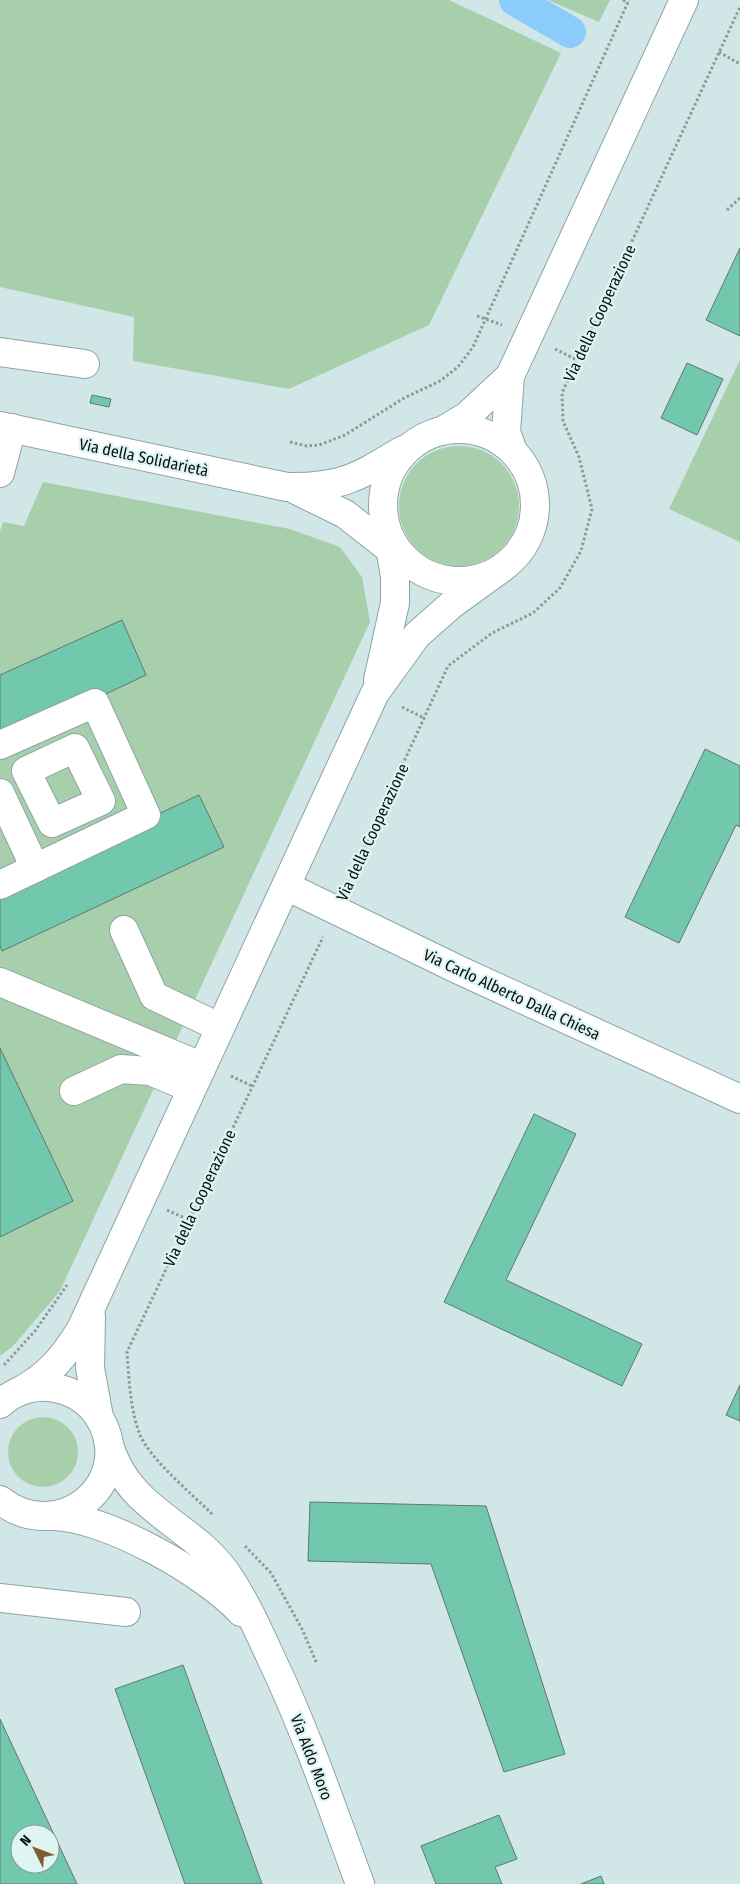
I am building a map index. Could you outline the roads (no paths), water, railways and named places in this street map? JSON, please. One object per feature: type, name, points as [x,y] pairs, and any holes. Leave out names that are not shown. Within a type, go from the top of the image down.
[{"type":"street","points":[[512,451],[506,432],[510,376],[684,0]]},
{"type":"street","points":[[0,352],[85,364]]},
{"type":"street","points":[[375,693],[395,603],[383,500],[389,476],[400,457],[415,443],[441,432],[467,416],[510,376]]},
{"type":"street","points":[[0,473],[6,427]]},
{"type":"street","name":"Via della Solidarietà","points":[[6,427],[288,487],[346,514],[388,538]]},
{"type":"street","points":[[10,1398],[34,1384],[56,1365],[73,1343],[92,1307],[196,1077],[375,693],[416,635],[451,605],[502,568],[518,553],[526,541],[534,518],[535,495],[531,479],[520,460],[500,441],[479,432],[463,429],[441,432]]},
{"type":"street","name":"Via della Solidarietà","points":[[288,487],[315,487],[347,481],[415,443]]},
{"type":"street","points":[[388,538],[414,566],[436,578],[458,582],[482,578],[502,568]]},
{"type":"street","points":[[0,745],[95,703],[146,815],[0,885]]},
{"type":"street","points":[[38,728],[53,758]]},
{"type":"street","points":[[75,748],[87,773],[101,802],[52,823],[26,771],[75,748]]},
{"type":"street","points":[[87,773],[120,758]]},
{"type":"street","points":[[35,868],[3,806],[39,797]]},
{"type":"street","points":[[77,812],[91,841]]},
{"type":"street","name":"Via Carlo Alberto Dalla Chiesa","points":[[286,886],[458,970],[740,1099]]},
{"type":"street","points":[[124,930],[154,996],[219,1028]]},
{"type":"street","points":[[0,982],[196,1077]]},
{"type":"street","points":[[74,1091],[121,1069],[150,1070],[196,1077]]},
{"type":"street","points":[[51,1516],[74,1510],[95,1492],[106,1472],[109,1456],[90,1368],[92,1307]]},
{"type":"street","points":[[10,1398],[43,1387],[63,1390],[84,1400],[103,1429]]},
{"type":"street","name":"Via Aldo Moro","points":[[103,1429],[116,1464],[132,1489],[217,1562],[227,1574],[259,1631],[300,1723],[360,1884]]},
{"type":"street","name":"Via Aldo Moro","points":[[4,1504],[30,1516],[64,1516],[92,1522],[139,1543],[170,1560],[218,1591],[259,1631]]},
{"type":"street","points":[[0,1598],[126,1612]]},
{"type":"waterway","points":[[515,0],[570,32]]}]
